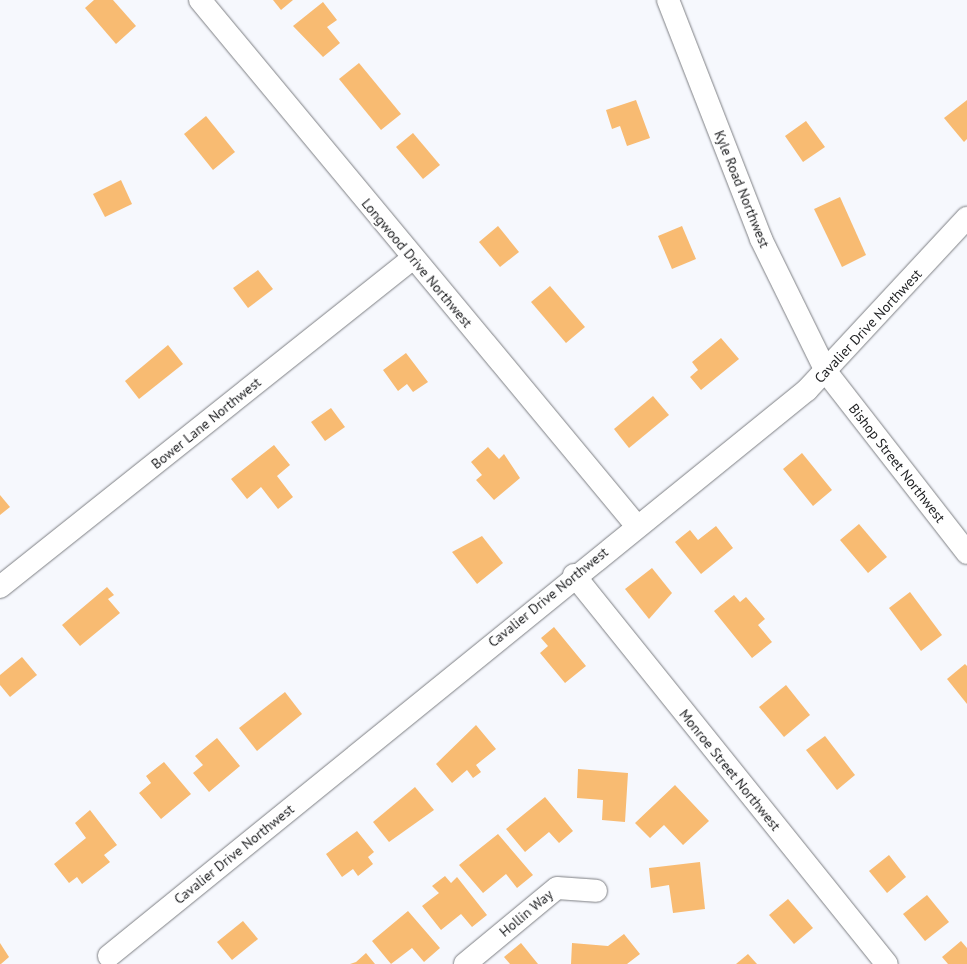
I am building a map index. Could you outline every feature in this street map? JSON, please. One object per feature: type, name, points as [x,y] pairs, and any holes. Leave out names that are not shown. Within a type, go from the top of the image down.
[{"type":"street","name":"Longwood Drive Northwest","points":[[200,0],[636,525]]},
{"type":"street","name":"Kyle Road Northwest","points":[[668,0],[761,239],[827,373]]},
{"type":"street","name":"Cavalier Drive Northwest","points":[[109,956],[574,575],[827,373],[967,218]]},
{"type":"street","name":"Bower Lane Northwest","points":[[0,587],[413,258]]},
{"type":"street","name":"Bishop Street Northwest","points":[[827,373],[967,553]]},
{"type":"street","name":"Monroe Street Northwest","points":[[574,575],[887,964]]},
{"type":"street","name":"Hollin Way","points":[[465,964],[557,888],[596,891]]},
{"type":"building","points":[[94,0],[113,0],[136,26],[116,44],[85,8]]},
{"type":"building","points":[[273,0],[293,0],[281,10]]},
{"type":"building","points":[[323,2],[337,20],[327,27],[340,43],[323,57],[293,26]]},
{"type":"building","points":[[359,63],[401,114],[381,130],[339,79]]},
{"type":"building","points":[[636,100],[650,138],[627,146],[620,126],[612,129],[606,110]]},
{"type":"building","points":[[967,100],[967,139],[964,142],[944,118]]},
{"type":"building","points":[[206,116],[235,152],[213,170],[184,134]]},
{"type":"building","points":[[806,121],[825,147],[803,162],[785,136]]},
{"type":"building","points":[[413,133],[440,165],[423,179],[396,147]]},
{"type":"building","points":[[121,180],[132,204],[105,217],[93,194]]},
{"type":"building","points":[[840,197],[866,255],[842,267],[814,209]]},
{"type":"building","points":[[498,226],[519,252],[500,267],[479,242]]},
{"type":"building","points":[[682,226],[696,259],[672,269],[658,236]]},
{"type":"building","points":[[258,270],[273,289],[248,308],[233,288]]},
{"type":"building","points":[[550,286],[585,327],[566,343],[531,302]]},
{"type":"building","points":[[721,338],[739,359],[701,390],[690,377],[698,370],[692,362]]},
{"type":"building","points":[[168,345],[183,364],[139,399],[125,381]]},
{"type":"building","points":[[406,353],[428,382],[413,392],[407,384],[398,391],[383,370]]},
{"type":"building","points":[[653,396],[669,415],[629,448],[614,429]]},
{"type":"building","points":[[331,408],[345,427],[325,441],[311,422]]},
{"type":"building","points":[[274,445],[290,465],[277,476],[293,497],[278,509],[261,487],[247,499],[231,479]]},
{"type":"building","points":[[488,447],[499,459],[504,454],[520,478],[494,500],[476,480],[482,475],[471,462]]},
{"type":"building","points":[[802,453],[832,490],[813,506],[783,469]]},
{"type":"building","points":[[0,495],[10,507],[0,515]]},
{"type":"building","points":[[859,524],[887,557],[868,573],[840,540]]},
{"type":"building","points":[[716,526],[733,548],[701,574],[675,542],[690,530],[698,540]]},
{"type":"building","points":[[482,536],[503,563],[477,584],[452,552]]},
{"type":"building","points":[[652,568],[672,593],[649,619],[625,589]]},
{"type":"building","points":[[107,587],[114,595],[108,599],[120,613],[80,646],[62,625]]},
{"type":"building","points":[[910,592],[942,635],[921,651],[889,608]]},
{"type":"building","points":[[734,595],[740,602],[746,597],[765,619],[758,625],[772,642],[752,658],[714,611]]},
{"type":"building","points":[[554,627],[586,666],[565,683],[540,653],[548,646],[541,638]]},
{"type":"building","points":[[22,657],[37,675],[10,697],[0,685],[0,675]]},
{"type":"building","points":[[965,664],[967,666],[967,704],[947,679]]},
{"type":"building","points":[[786,685],[810,715],[784,737],[759,707]]},
{"type":"building","points":[[285,692],[302,714],[257,751],[239,728]]},
{"type":"building","points":[[476,725],[496,749],[476,765],[481,772],[473,778],[467,770],[452,783],[436,764]]},
{"type":"building","points":[[825,736],[855,775],[837,790],[806,750]]},
{"type":"building","points":[[217,738],[240,766],[209,792],[193,773],[203,765],[195,756]]},
{"type":"building","points":[[164,762],[191,794],[161,819],[139,793],[151,783],[146,776]]},
{"type":"building","points":[[578,769],[628,773],[625,822],[602,820],[603,800],[577,798]]},
{"type":"building","points":[[675,785],[709,821],[683,845],[664,825],[650,838],[635,823]]},
{"type":"building","points":[[415,787],[434,810],[389,842],[373,822]]},
{"type":"building","points":[[545,797],[573,831],[559,843],[549,832],[525,852],[506,829]]},
{"type":"building","points":[[90,810],[117,845],[104,855],[110,862],[82,884],[77,877],[69,883],[54,864],[86,838],[75,823]]},
{"type":"building","points":[[357,831],[374,852],[368,857],[373,864],[358,876],[353,869],[342,877],[326,854]]},
{"type":"building","points":[[498,834],[533,875],[517,888],[506,874],[483,893],[459,865]]},
{"type":"building","points":[[889,855],[906,877],[887,893],[869,871]]},
{"type":"building","points":[[700,862],[705,909],[673,913],[669,885],[651,888],[649,868]]},
{"type":"building","points":[[445,876],[451,883],[457,877],[487,915],[472,927],[461,914],[441,930],[422,906],[439,893],[432,886]]},
{"type":"building","points":[[927,895],[949,922],[925,941],[903,914]]},
{"type":"building","points":[[788,899],[813,928],[794,944],[769,915]]},
{"type":"building","points":[[408,911],[440,948],[424,962],[412,948],[391,964],[372,941]]},
{"type":"building","points":[[243,921],[258,939],[232,960],[217,942]]},
{"type":"building","points":[[624,934],[640,954],[627,964],[571,964],[572,943],[608,946]]},
{"type":"building","points":[[961,941],[967,948],[967,964],[948,964],[942,957]]},
{"type":"building","points":[[0,943],[9,957],[1,964],[0,964]]},
{"type":"building","points":[[521,943],[538,964],[510,964],[504,957]]},
{"type":"building","points":[[366,953],[375,964],[350,964],[356,962]]},
{"type":"building","points":[[748,954],[757,964],[736,964]]}]
